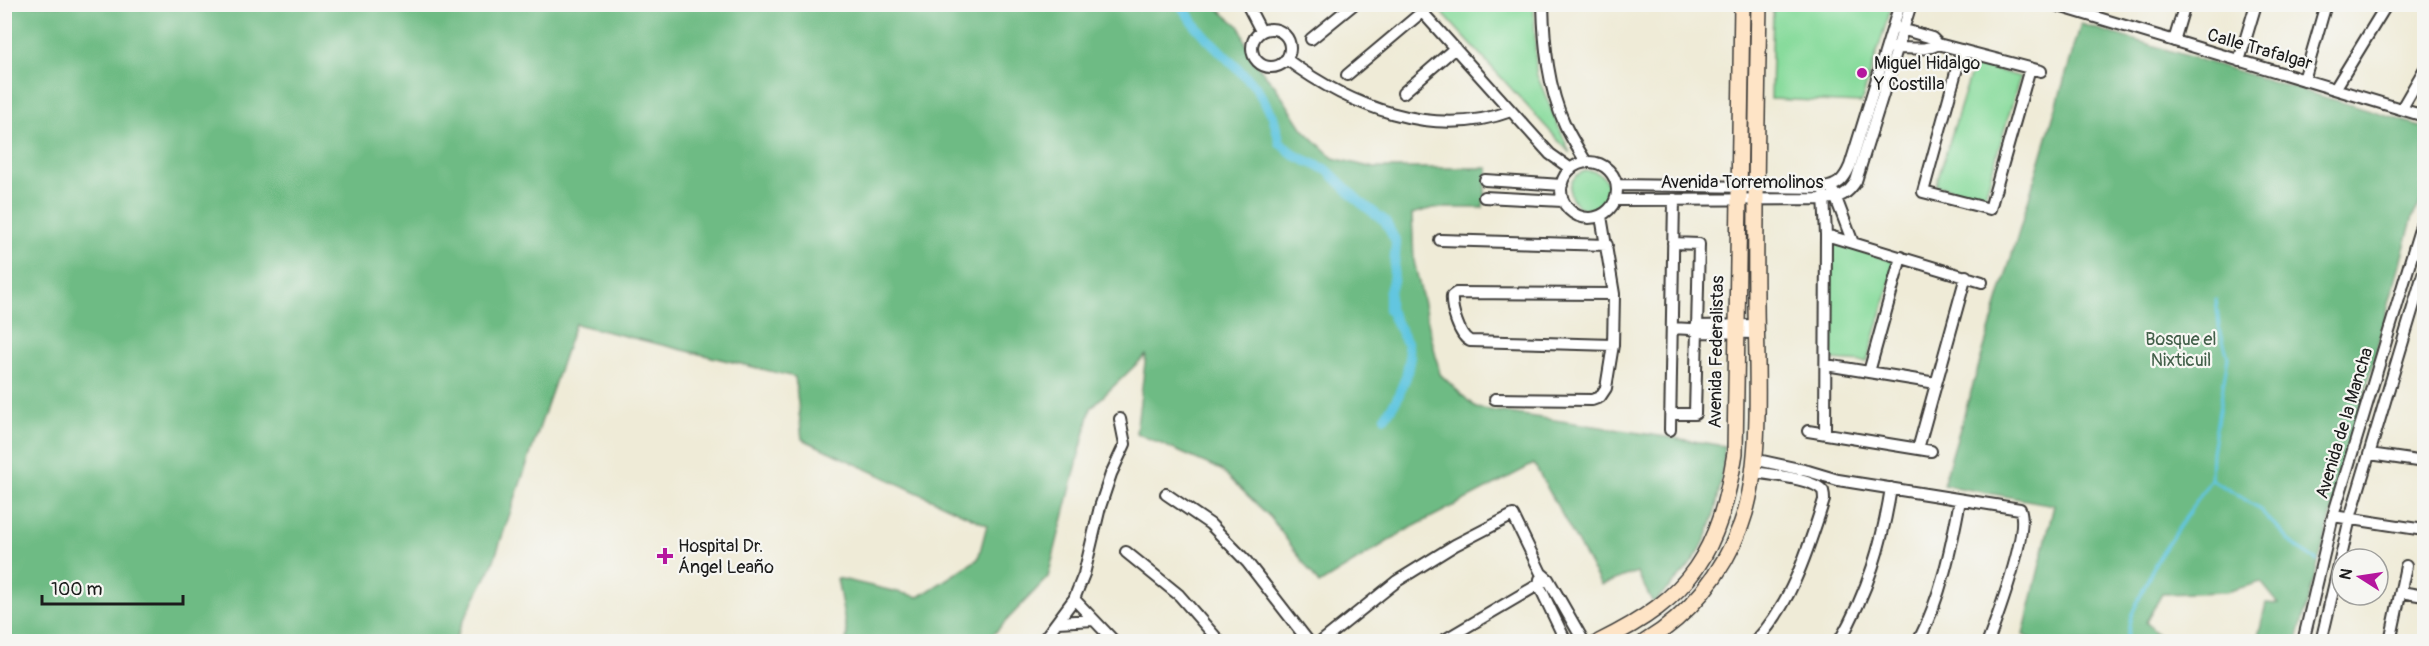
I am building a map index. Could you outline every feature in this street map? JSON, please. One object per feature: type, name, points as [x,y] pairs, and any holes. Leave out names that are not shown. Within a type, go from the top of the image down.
[{"type":"street","points":[[1246,4],[1261,31]]},
{"type":"street","points":[[1311,39],[1354,4]]},
{"type":"street","points":[[1543,4],[1544,39],[1551,83],[1564,124],[1586,162]]},
{"type":"street","name":"Avenida Federalistas","points":[[1599,642],[1662,605],[1696,570],[1710,547],[1729,490],[1735,453],[1742,4]]},
{"type":"street","points":[[1645,642],[1669,626],[1713,579],[1742,523],[1753,465],[1756,411],[1755,193],[1759,4]]},
{"type":"street","name":"Avenida Torremolinos","points":[[1898,28],[1900,4]]},
{"type":"street","name":"Avenida Torremolinos","points":[[1617,185],[1830,199],[1850,190],[1856,181],[1898,28],[1911,4]]},
{"type":"street","name":"Calle Trafalgar","points":[[2052,4],[2424,116]]},
{"type":"street","points":[[2174,41],[2185,4]]},
{"type":"street","points":[[2239,61],[2256,4]]},
{"type":"street","points":[[2304,80],[2326,4]]},
{"type":"street","points":[[2335,89],[2387,4]]},
{"type":"street","points":[[1347,75],[1419,8],[1550,154],[1571,169]]},
{"type":"street","points":[[1898,28],[1932,38],[1938,44],[1962,50],[2035,69],[1989,209],[1923,192],[1962,50]]},
{"type":"street","points":[[1268,29],[1282,32],[1290,45],[1286,59],[1274,67],[1259,64],[1252,51],[1252,43],[1261,31],[1268,29]]},
{"type":"street","points":[[1892,48],[1930,49],[1938,44]]},
{"type":"street","points":[[1402,93],[1455,48]]},
{"type":"street","name":"Avenida Torremolinos","points":[[1755,193],[1828,187],[1839,183],[1845,177],[1892,48]]},
{"type":"street","points":[[1286,59],[1315,80],[1347,98],[1392,113],[1452,122],[1497,116],[1511,111]]},
{"type":"street","points":[[2402,108],[2424,70]]},
{"type":"street","points":[[1586,162],[1596,163],[1606,168],[1613,175],[1617,185],[1616,200],[1610,209],[1601,216],[1590,219],[1579,217],[1570,211],[1563,201],[1562,185],[1571,169],[1586,162]]},
{"type":"street","points":[[1485,180],[1562,185]]},
{"type":"street","points":[[1825,434],[1826,235],[1830,199],[1828,187]]},
{"type":"street","name":"Avenida Torremolinos","points":[[1616,200],[1674,199],[1739,192]]},
{"type":"street","points":[[1484,197],[1563,201]]},
{"type":"street","points":[[1671,430],[1674,199]]},
{"type":"street","points":[[1830,199],[1853,243]]},
{"type":"street","points":[[1495,399],[1592,400],[1600,397],[1606,388],[1613,345],[1614,294],[1601,216]]},
{"type":"street","name":"Avenida de la Mancha","points":[[2303,642],[2332,516],[2424,216]]},
{"type":"street","points":[[1826,235],[1982,282]]},
{"type":"street","points":[[1440,240],[1607,245]]},
{"type":"street","points":[[1671,414],[1695,414],[1695,329],[1699,244],[1673,243]]},
{"type":"street","points":[[1869,372],[1901,257]]},
{"type":"street","name":"Avenida de la Mancha","points":[[2321,642],[2350,518],[2424,271]]},
{"type":"street","points":[[1918,449],[1966,276]]},
{"type":"street","points":[[1613,345],[1470,341],[1462,334],[1451,302],[1452,296],[1456,293],[1614,294]]},
{"type":"street","points":[[1672,328],[1756,329]]},
{"type":"street","points":[[1826,365],[1936,383]]},
{"type":"street","points":[[1042,642],[1074,599],[1084,574],[1100,507],[1111,474],[1125,444],[1120,419]]},
{"type":"street","points":[[1808,432],[1931,451]]},
{"type":"street","points":[[2370,454],[2424,462]]},
{"type":"street","points":[[1753,465],[1780,464],[1838,480],[2020,509],[2023,517],[2003,602],[1988,642]]},
{"type":"street","points":[[1778,476],[1780,464]]},
{"type":"street","points":[[1753,465],[1778,476],[1808,482],[1821,488],[1824,500],[1804,561],[1785,600],[1755,642]]},
{"type":"street","points":[[1839,642],[1872,574],[1884,532],[1891,488]]},
{"type":"street","points":[[1166,494],[1210,524],[1247,562],[1309,642]]},
{"type":"street","points":[[1918,642],[1940,589],[1952,545],[1960,500]]},
{"type":"street","points":[[1321,642],[1397,581],[1455,545],[1513,515],[1542,579],[1565,639],[1577,629]]},
{"type":"street","points":[[2332,516],[2424,530]]},
{"type":"street","points":[[1126,552],[1179,595],[1220,642]]},
{"type":"street","points":[[2390,642],[2406,566]]},
{"type":"street","points":[[1542,579],[1584,642]]},
{"type":"street","points":[[1441,642],[1542,579]]},
{"type":"street","points":[[2401,592],[2424,596]]},
{"type":"street","points":[[1074,599],[1114,642]]},
{"type":"street","points":[[1056,622],[1094,620]]},
{"type":"green space","points":[[4,5],[1213,5],[1240,27],[1251,58],[1275,86],[1303,129],[1333,158],[1374,168],[1488,168],[1483,208],[1433,208],[1412,214],[1414,261],[1440,374],[1476,408],[1725,446],[1716,509],[1698,553],[1681,576],[1653,603],[1637,572],[1601,585],[1534,464],[1403,532],[1319,584],[1271,518],[1221,470],[1136,433],[1146,355],[1091,408],[1048,577],[987,641],[846,641],[847,634],[837,578],[919,597],[978,559],[987,525],[802,439],[795,377],[575,324],[492,566],[455,641],[5,641]]},
{"type":"green space","points":[[1435,5],[1534,5],[1536,73],[1570,153]]},
{"type":"green space","points":[[1773,5],[1892,5],[1861,103],[1771,99]]},
{"type":"green space","name":"Bosque el Nixticuil","points":[[2081,24],[2424,127],[2424,197],[2413,216],[2297,641],[2257,641],[2266,603],[2279,604],[2261,582],[2226,592],[2162,594],[2146,622],[2164,641],[2037,642],[2023,635],[2054,505],[1943,485]]},
{"type":"green space","points":[[1974,63],[2020,77],[1984,199],[1936,185]]},
{"type":"green space","points":[[1589,171],[1602,177],[1608,190],[1602,203],[1589,209],[1576,203],[1570,190],[1576,177]]},
{"type":"green space","points":[[1830,241],[1896,262],[1867,362],[1829,360]]},
{"type":"waterway","points":[[1180,4],[1198,29],[1255,86],[1273,116],[1280,143],[1296,156],[1327,170],[1360,202],[1385,221],[1396,242],[1389,309],[1407,343],[1410,357],[1406,377],[1397,399],[1385,417]]},
{"type":"waterway","points":[[2126,642],[2131,616],[2156,562],[2211,479],[2212,452],[2228,357],[2219,327],[2216,299]]},
{"type":"waterway","points":[[2211,479],[2257,507],[2297,548],[2317,561]]},
{"type":"place","name":"Miguel Hidalgo Y Costilla","points":[[1862,73]]},
{"type":"place","name":"Hospital Dr. Ángel Leaño","points":[[665,556]]}]
